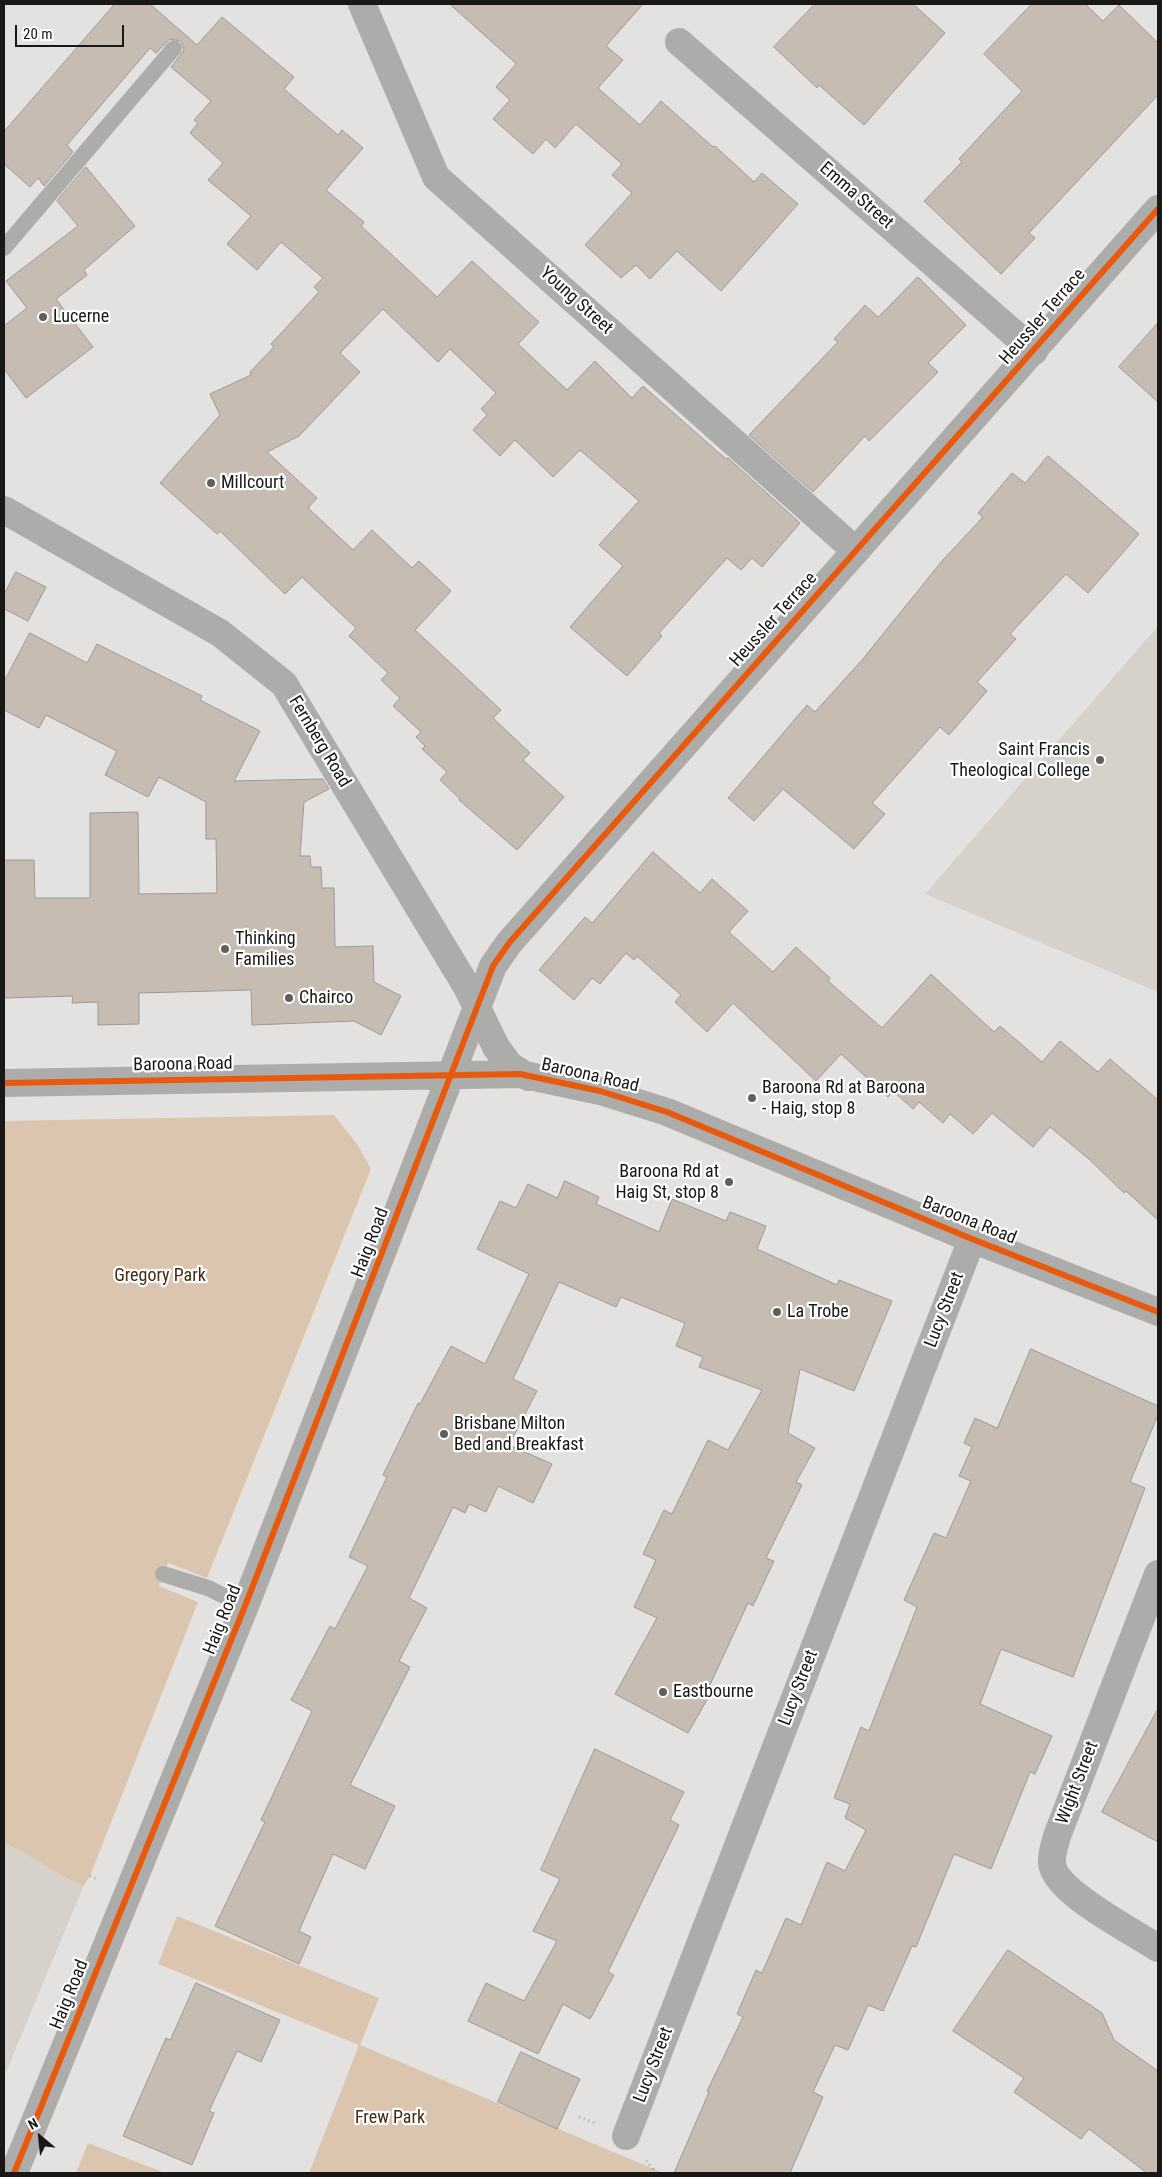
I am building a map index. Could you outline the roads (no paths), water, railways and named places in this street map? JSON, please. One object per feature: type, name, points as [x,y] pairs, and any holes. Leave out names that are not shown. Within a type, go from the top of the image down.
[{"type":"street","name":"Young Street","points":[[362,4],[436,177],[856,551]]},
{"type":"street","name":"Emma Street","points":[[679,42],[1034,351]]},
{"type":"street","name":"Heussler Terrace","points":[[452,1074],[478,1009],[492,966],[509,944],[1158,209]]},
{"type":"street","name":"Fernberg Road","points":[[4,510],[220,633],[284,684],[467,987],[502,1056],[514,1069],[528,1077]]},
{"type":"street","name":"Baroona Road","points":[[4,1083],[390,1078],[452,1074],[516,1074],[600,1091],[660,1109],[972,1239],[1158,1312]]},
{"type":"street","name":"Haig Road","points":[[14,2173],[245,1606],[452,1074]]},
{"type":"street","name":"Lucy Street","points":[[626,2136],[972,1239]]},
{"type":"street","name":"Wight Street","points":[[1158,1574],[1152,1610],[1057,1836],[1052,1863],[1059,1881],[1075,1895],[1158,1948]]},
{"type":"lane","points":[[4,248],[174,48]]},
{"type":"lane","points":[[163,1574],[208,1588],[245,1606]]},
{"type":"place","name":"Lucerne","points":[[43,317]]},
{"type":"place","name":"Millcourt","points":[[211,483]]},
{"type":"place","name":"Saint Francis Theological College","points":[[1100,760]]},
{"type":"place","name":"Thinking Families","points":[[225,949]]},
{"type":"place","name":"Chairco","points":[[289,998]]},
{"type":"place","name":"Baroona Rd at Baroona - Haig, stop 8","points":[[752,1098]]},
{"type":"place","name":"Baroona Rd at Haig St, stop 8","points":[[729,1182]]},
{"type":"place","name":"La Trobe","points":[[777,1312]]},
{"type":"place","name":"Brisbane Milton Bed and Breakfast","points":[[444,1434]]},
{"type":"place","name":"Eastbourne","points":[[663,1692]]},
{"type":"park label","name":"Gregory Park","points":[[160,1276]]},
{"type":"park label","name":"Frew Park","points":[[390,2118]]}]
